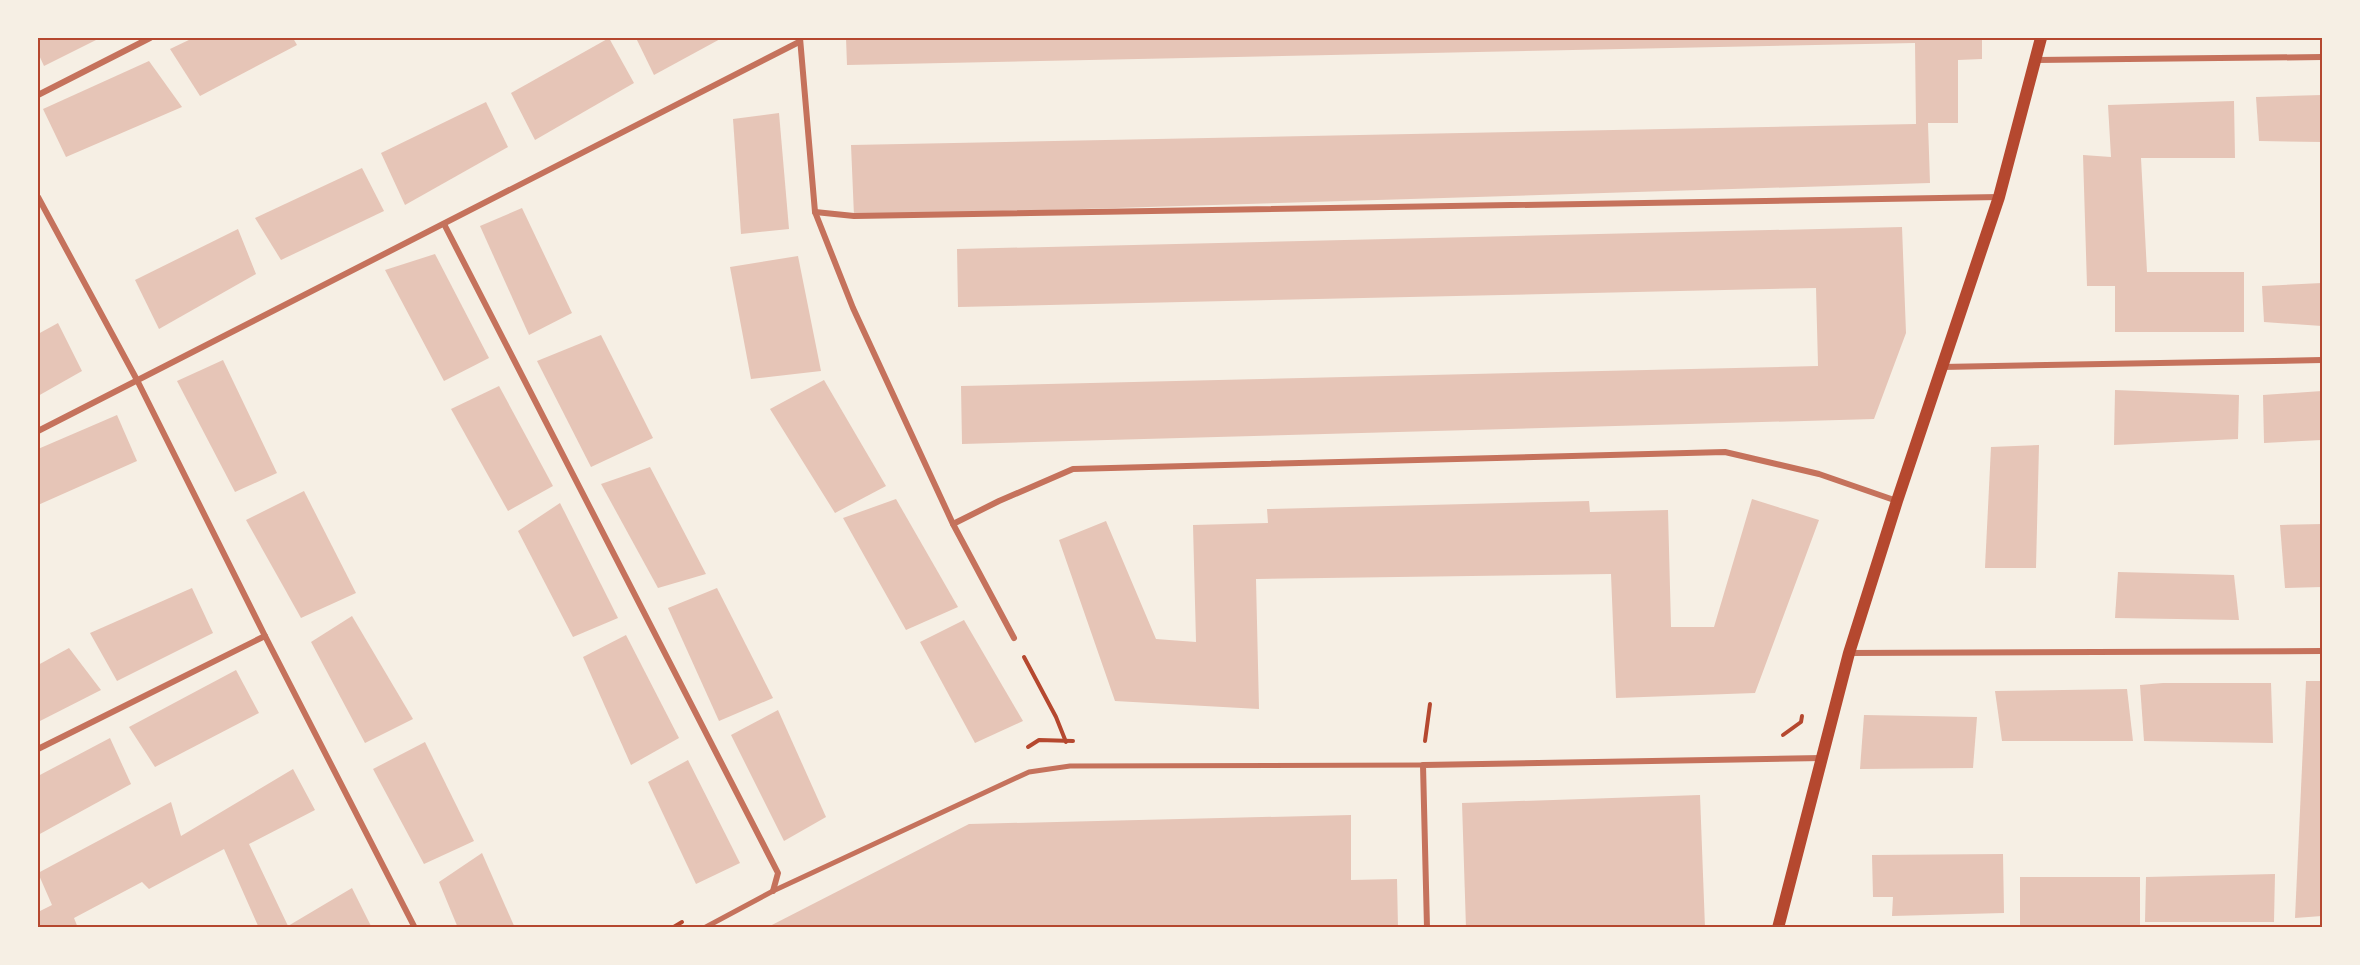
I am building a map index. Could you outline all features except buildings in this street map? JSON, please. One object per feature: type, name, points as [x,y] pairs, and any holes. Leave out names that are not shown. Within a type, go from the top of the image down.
[{"type":"main road","points":[[1778,927],[1849,653],[1897,501],[1999,197],[2041,38]]},
{"type":"street","points":[[38,95],[150,38]]},
{"type":"street","points":[[38,431],[799,40],[815,212],[853,308],[953,524],[1014,638]]},
{"type":"street","points":[[2036,60],[2322,57]]},
{"type":"street","points":[[38,197],[137,380],[265,636],[415,927]]},
{"type":"street","points":[[815,212],[854,216],[1999,197]]},
{"type":"street","points":[[444,224],[778,873],[773,891]]},
{"type":"street","points":[[1942,367],[2322,360]]},
{"type":"street","points":[[953,524],[1073,469],[1725,452],[1819,474],[1897,501]]},
{"type":"street","points":[[38,749],[265,636]]},
{"type":"street","points":[[1849,653],[2322,651]]},
{"type":"street","points":[[704,927],[773,891],[1029,772],[1071,766],[1423,765],[1822,758]]},
{"type":"street","points":[[1423,765],[1427,927]]},
{"type":"path","points":[[1014,638],[1066,739],[1071,766]]},
{"type":"path","points":[[1423,765],[1426,726],[1431,704]]},
{"type":"path","points":[[1776,740],[1801,722],[1804,711]]}]
